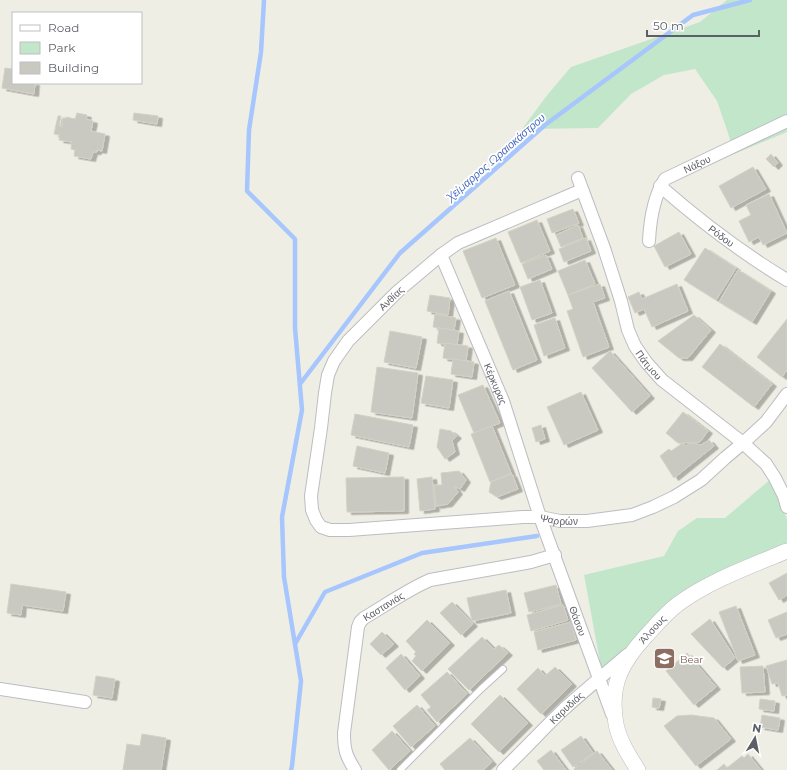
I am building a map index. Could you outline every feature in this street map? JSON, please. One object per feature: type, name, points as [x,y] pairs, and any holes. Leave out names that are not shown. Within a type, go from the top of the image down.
[{"type":"street","name":"Νάξου","points":[[660,186],[665,179],[787,121]]},
{"type":"street","name":"Πάτμου","points":[[578,178],[606,254],[628,330],[635,346],[646,362],[662,380],[743,443],[766,464],[775,478],[787,506]]},
{"type":"street","points":[[649,241],[650,225],[660,186]]},
{"type":"street","name":"Ρόδου","points":[[660,186],[714,231],[787,280]]},
{"type":"street","name":"Ανθίας","points":[[311,496],[328,375],[334,361],[348,342],[397,292],[441,255],[458,243],[582,190]]},
{"type":"street","name":"Κέρκυρας","points":[[441,255],[502,401],[540,517]]},
{"type":"street","name":"Ψαρρών","points":[[311,496],[312,510],[321,527],[338,531],[523,517],[540,517],[560,521],[587,521],[632,514],[653,507],[674,497],[701,480],[766,422],[787,394]]},
{"type":"street","name":"Θάσου","points":[[540,517],[616,725]]},
{"type":"street","name":"Άλσους","points":[[638,770],[623,744],[616,725],[614,703],[618,678],[623,666],[633,650],[664,616],[679,603],[702,588],[745,568],[787,552]]},
{"type":"street","name":"Καστανιάς","points":[[355,770],[348,760],[344,746],[344,733],[358,627],[360,622],[399,596],[430,580],[531,562],[555,555]]},
{"type":"street","name":"Καρυδιάς","points":[[503,770],[563,710],[633,650]]},
{"type":"street","points":[[0,689],[85,702]]},
{"type":"lane","points":[[400,770],[503,669]]},
{"type":"green space","points":[[727,0],[787,0],[787,132],[734,154],[717,101],[695,69],[664,75],[631,94],[598,128],[522,129],[548,94],[571,67],[700,22]]},
{"type":"green space","points":[[772,478],[787,520],[787,547],[705,584],[603,678],[584,575],[664,556],[678,531],[697,518],[725,518]]},
{"type":"building","points":[[5,68],[12,69],[12,84],[35,84],[34,94],[2,88]]},
{"type":"building","points":[[77,113],[87,115],[86,119],[93,121],[91,131],[105,134],[102,151],[97,150],[97,152],[93,152],[91,159],[74,156],[75,150],[71,149],[72,142],[59,140],[60,135],[54,134],[58,116],[61,116],[59,126],[62,127],[63,118],[66,119],[66,117],[75,119]]},
{"type":"building","points":[[134,113],[158,116],[157,124],[133,120]]},
{"type":"building","points":[[771,154],[778,163],[774,167],[766,159]]},
{"type":"building","points":[[753,167],[766,189],[731,208],[719,186]]},
{"type":"building","points":[[769,194],[787,233],[763,245],[759,237],[749,242],[739,221],[751,215],[746,205]]},
{"type":"building","points":[[573,209],[579,223],[552,233],[547,219]]},
{"type":"building","points":[[537,220],[550,251],[521,263],[508,232]]},
{"type":"building","points":[[578,225],[583,238],[561,247],[556,235]]},
{"type":"building","points":[[679,232],[691,254],[665,267],[654,246]]},
{"type":"building","points":[[496,238],[515,285],[482,298],[463,251]]},
{"type":"building","points":[[586,238],[591,251],[564,262],[559,249]]},
{"type":"building","points":[[705,248],[736,268],[716,300],[684,280]]},
{"type":"building","points":[[546,255],[552,269],[528,279],[522,264]]},
{"type":"building","points":[[585,260],[595,284],[568,295],[558,271]]},
{"type":"building","points":[[738,270],[771,291],[752,322],[719,302]]},
{"type":"building","points":[[540,280],[552,313],[532,320],[520,287]]},
{"type":"building","points":[[600,284],[605,298],[593,302],[609,347],[583,357],[567,311],[573,309],[568,295]]},
{"type":"building","points":[[677,284],[688,311],[652,327],[644,309],[635,313],[628,297],[639,292],[642,299]]},
{"type":"building","points":[[509,291],[537,360],[513,370],[485,301]]},
{"type":"building","points":[[430,295],[450,298],[448,315],[427,311]]},
{"type":"building","points":[[435,314],[456,318],[454,330],[433,327]]},
{"type":"building","points":[[694,315],[711,330],[688,358],[679,358],[658,341]]},
{"type":"building","points":[[555,318],[565,348],[544,356],[534,325]]},
{"type":"building","points":[[787,319],[787,370],[782,377],[757,357]]},
{"type":"building","points":[[439,328],[459,331],[457,345],[437,343]]},
{"type":"building","points":[[390,331],[422,337],[416,368],[384,362]]},
{"type":"building","points":[[445,343],[468,346],[466,361],[443,358]]},
{"type":"building","points":[[720,344],[772,384],[754,407],[702,367]]},
{"type":"building","points":[[610,351],[650,396],[632,412],[592,368]]},
{"type":"building","points":[[453,359],[474,362],[472,377],[451,374]]},
{"type":"building","points":[[377,367],[418,373],[412,418],[371,412]]},
{"type":"building","points":[[426,376],[453,380],[449,408],[421,403]]},
{"type":"building","points":[[483,385],[500,423],[474,433],[458,395]]},
{"type":"building","points":[[581,392],[598,430],[564,445],[547,407]]},
{"type":"building","points":[[683,412],[708,431],[700,442],[678,443],[666,433]]},
{"type":"building","points":[[355,414],[413,425],[409,447],[351,435]]},
{"type":"building","points":[[541,425],[545,439],[536,442],[532,428]]},
{"type":"building","points":[[492,426],[511,473],[490,482],[471,434]]},
{"type":"building","points":[[440,429],[451,431],[457,436],[452,441],[455,452],[445,459],[437,447]]},
{"type":"building","points":[[709,440],[714,446],[674,478],[660,456],[669,449],[671,451],[683,443],[686,446],[690,443],[701,445]]},
{"type":"building","points":[[357,446],[389,453],[385,473],[353,466]]},
{"type":"building","points":[[459,471],[466,480],[460,489],[454,486],[458,492],[448,504],[436,506],[434,485],[442,485],[441,473]]},
{"type":"building","points":[[512,474],[518,489],[497,497],[489,492],[491,482]]},
{"type":"building","points":[[404,477],[404,511],[347,512],[346,478]]},
{"type":"building","points":[[432,477],[435,509],[420,511],[417,479]]},
{"type":"building","points":[[787,573],[787,595],[779,600],[769,583]]},
{"type":"building","points":[[11,584],[66,592],[63,611],[22,605],[21,615],[7,613]]},
{"type":"building","points":[[556,585],[561,604],[529,612],[524,593]]},
{"type":"building","points":[[506,590],[511,613],[472,621],[467,598]]},
{"type":"building","points":[[452,602],[473,624],[461,635],[440,613]]},
{"type":"building","points":[[563,605],[568,620],[531,631],[527,615]]},
{"type":"building","points":[[736,606],[755,655],[738,661],[719,612]]},
{"type":"building","points":[[787,612],[787,634],[776,638],[768,620]]},
{"type":"building","points":[[710,619],[735,658],[723,668],[691,634]]},
{"type":"building","points":[[427,620],[450,643],[422,671],[412,661],[416,656],[414,654],[416,652],[406,641]]},
{"type":"building","points":[[571,622],[576,640],[538,650],[534,632]]},
{"type":"building","points":[[382,632],[394,644],[381,655],[370,644]]},
{"type":"building","points":[[482,637],[494,649],[499,645],[508,653],[469,690],[448,669]]},
{"type":"building","points":[[687,653],[716,687],[694,705],[666,671]]},
{"type":"building","points":[[401,654],[420,676],[405,690],[386,668]]},
{"type":"building","points":[[787,660],[787,695],[782,696],[778,683],[772,684],[766,666]]},
{"type":"building","points":[[763,666],[765,692],[742,693],[740,667]]},
{"type":"building","points":[[555,667],[572,684],[541,714],[517,689],[538,668],[545,676]]},
{"type":"building","points":[[447,672],[467,694],[437,722],[427,710],[431,707],[421,695]]},
{"type":"building","points":[[96,676],[115,679],[112,698],[93,695]]},
{"type":"building","points":[[500,695],[528,723],[499,752],[471,724]]},
{"type":"building","points":[[653,698],[661,699],[659,708],[652,707]]},
{"type":"building","points":[[760,699],[775,701],[774,711],[759,709]]},
{"type":"building","points":[[417,705],[435,726],[411,747],[393,726]]},
{"type":"building","points":[[691,715],[714,718],[731,739],[696,766],[664,726],[677,716]]},
{"type":"building","points":[[762,715],[780,718],[778,730],[760,727]]},
{"type":"building","points":[[392,731],[410,751],[389,770],[372,750]]},
{"type":"building","points":[[142,734],[166,738],[161,770],[123,770],[127,744],[140,746]]},
{"type":"building","points":[[581,736],[593,753],[573,767],[561,750]]},
{"type":"building","points":[[470,738],[492,762],[483,770],[445,770],[440,764]]},
{"type":"building","points":[[551,750],[566,770],[544,770],[537,761]]},
{"type":"building","points":[[597,751],[612,770],[574,769]]},
{"type":"building","points":[[748,754],[761,770],[717,770],[724,764],[727,768],[742,756],[744,758]]},
{"type":"waterway","name":"Χείμαρρος Ωραιοκάστρου","points":[[264,0],[261,52],[249,130],[247,191],[295,239],[295,328],[302,410],[282,517],[284,577],[301,681],[291,770]]},
{"type":"waterway","name":"Χείμαρρος Ωραιοκάστρου","points":[[300,384],[400,253],[545,125],[693,15],[750,0]]},
{"type":"waterway","name":"Χείμαρρος Ωραιοκάστρου","points":[[295,644],[325,592],[422,553],[537,536]]},
{"type":"place","name":"Bear","points":[[664,659]]}]
